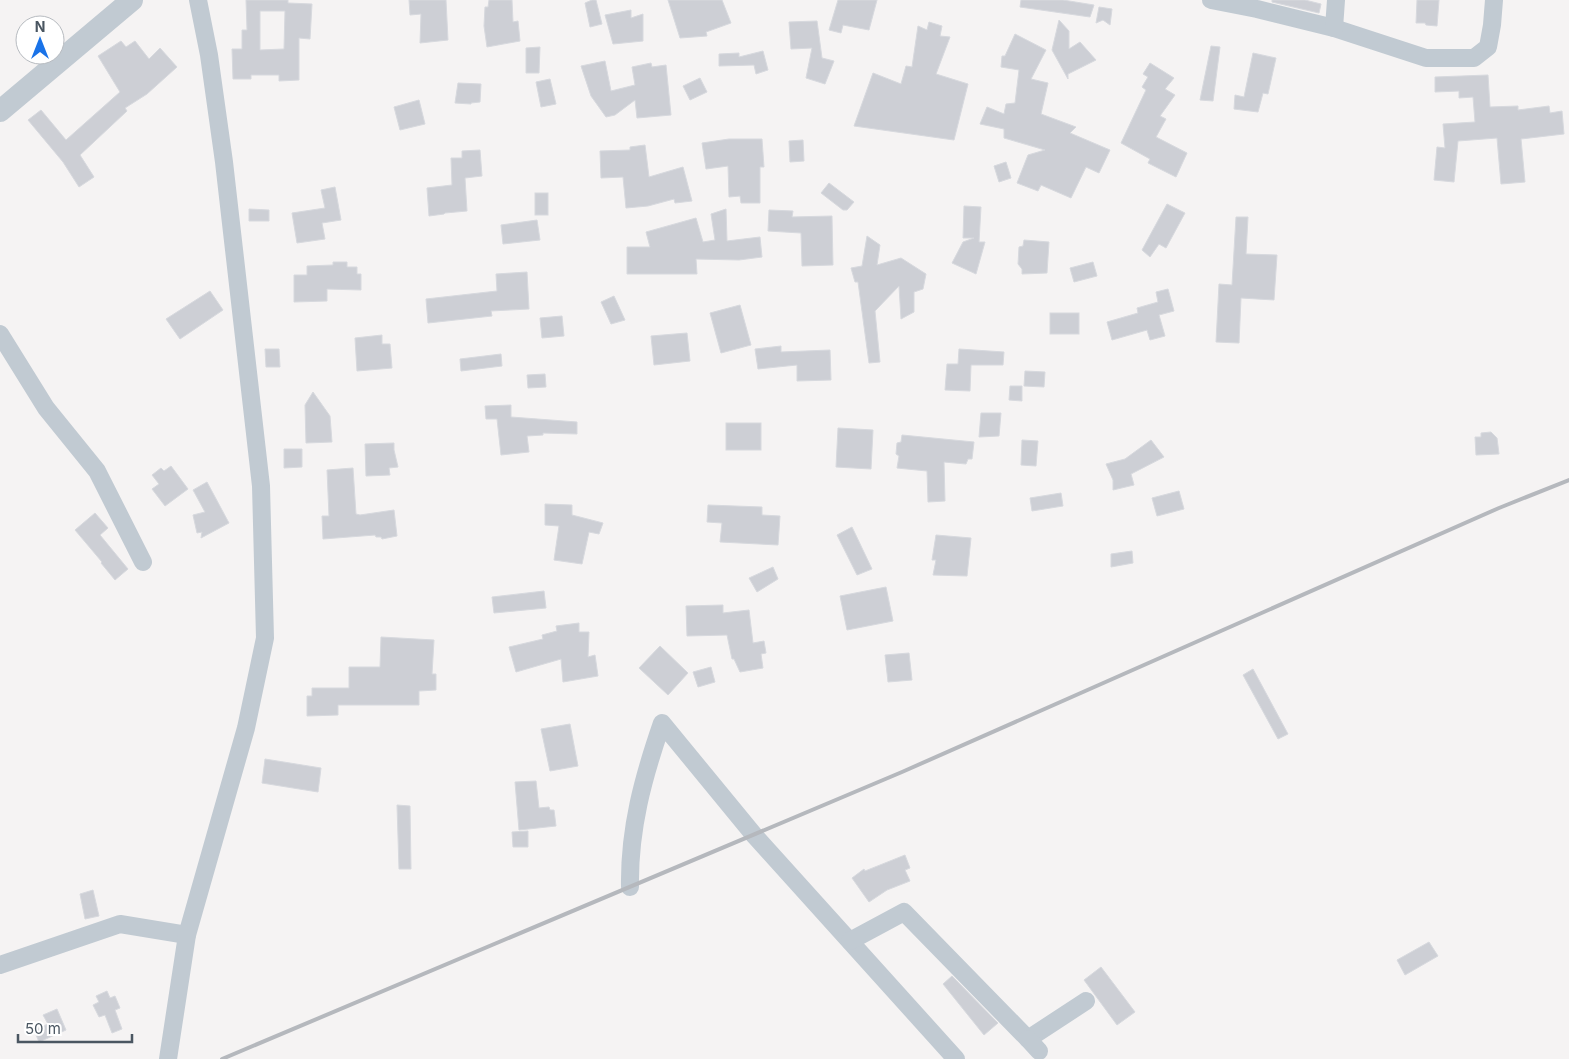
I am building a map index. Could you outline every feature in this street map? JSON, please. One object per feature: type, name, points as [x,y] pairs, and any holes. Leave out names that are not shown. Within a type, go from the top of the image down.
[{"type":"street","points":[[0,110],[132,0]]},
{"type":"street","points":[[168,1059],[187,935],[246,728],[265,638],[261,486],[224,162],[209,55],[198,0]]},
{"type":"street","points":[[1211,0],[1334,28],[1426,58],[1474,58],[1488,47],[1494,0]]},
{"type":"street","points":[[1334,28],[1336,0]]},
{"type":"street","points":[[0,334],[46,408],[97,471],[143,562]]},
{"type":"street","points":[[630,887],[630,858],[636,814],[647,768],[662,723],[754,834],[956,1059]]},
{"type":"street","points":[[850,941],[904,912],[1033,1045],[1086,1000]]},
{"type":"street","points":[[0,966],[120,924],[187,935]]},
{"type":"building","points":[[246,0],[288,0],[288,3],[312,4],[310,39],[299,38],[299,80],[279,81],[279,75],[251,75],[251,79],[233,79],[232,49],[242,49],[242,30],[247,30]],"holes":[[[260,11],[285,11],[284,49],[260,50]]]},
{"type":"building","points":[[409,0],[446,0],[448,40],[420,43],[421,14],[410,15]]},
{"type":"building","points":[[489,0],[512,0],[513,22],[518,21],[520,41],[487,47],[484,26],[485,7],[488,7]]},
{"type":"building","points":[[596,0],[602,24],[590,27],[585,3]]},
{"type":"building","points":[[668,0],[722,0],[731,23],[706,32],[707,36],[680,38]]},
{"type":"building","points":[[838,0],[877,0],[869,30],[843,25],[841,33],[829,30]]},
{"type":"building","points":[[1021,0],[1063,0],[1094,5],[1090,17],[1020,7]]},
{"type":"building","points":[[1272,0],[1305,0],[1321,4],[1319,13],[1272,2]]},
{"type":"building","points":[[1417,0],[1439,0],[1437,26],[1416,23]]},
{"type":"building","points":[[1099,7],[1112,9],[1110,25],[1103,20],[1096,23]]},
{"type":"building","points":[[631,10],[631,18],[643,14],[643,41],[613,44],[605,15]]},
{"type":"building","points":[[1059,20],[1069,31],[1069,49],[1080,42],[1096,60],[1068,74],[1068,79],[1052,50]]},
{"type":"building","points":[[817,21],[822,58],[834,61],[825,84],[806,78],[812,48],[791,49],[789,22]]},
{"type":"building","points":[[929,22],[942,26],[940,36],[950,37],[936,74],[968,84],[954,140],[854,126],[873,73],[901,84],[906,66],[912,67],[918,26],[927,30]]},
{"type":"building","points":[[1015,34],[1046,50],[1031,79],[1048,83],[1041,114],[1076,127],[1070,133],[1110,150],[1099,173],[1086,167],[1071,198],[1041,185],[1038,191],[1017,183],[1028,155],[1045,150],[1004,138],[1004,129],[980,124],[987,107],[1004,114],[1006,104],[1015,103],[1019,70],[1001,67],[1002,56],[1005,56]]},
{"type":"building","points":[[121,41],[126,47],[135,41],[149,59],[160,48],[177,67],[147,94],[125,108],[127,111],[80,155],[94,177],[79,187],[63,162],[28,120],[41,110],[66,140],[120,92],[98,56]]},
{"type":"building","points":[[1211,46],[1220,47],[1213,101],[1200,100]]},
{"type":"building","points":[[540,47],[539,73],[526,73],[526,48]]},
{"type":"building","points":[[763,51],[768,70],[756,74],[754,65],[719,66],[719,54],[739,53],[739,57]]},
{"type":"building","points":[[1253,53],[1276,58],[1268,94],[1263,93],[1258,112],[1234,109],[1235,95],[1244,97]]},
{"type":"building","points":[[605,61],[611,91],[635,85],[632,67],[651,63],[652,67],[666,65],[671,115],[637,118],[635,100],[615,115],[606,117],[591,96],[581,66]]},
{"type":"building","points":[[1150,63],[1174,78],[1165,89],[1175,95],[1160,116],[1166,119],[1156,137],[1187,153],[1176,177],[1148,163],[1150,159],[1121,143],[1146,90],[1142,87],[1148,77],[1143,74]]},
{"type":"building","points":[[1488,75],[1490,107],[1518,106],[1518,110],[1549,106],[1550,113],[1562,111],[1564,134],[1521,139],[1525,182],[1501,184],[1497,138],[1458,141],[1454,182],[1434,180],[1437,147],[1445,148],[1443,124],[1475,122],[1473,97],[1459,98],[1459,91],[1435,92],[1435,77]]},
{"type":"building","points":[[700,78],[707,92],[690,100],[683,86]]},
{"type":"building","points":[[550,79],[556,104],[541,107],[536,82]]},
{"type":"building","points":[[458,83],[481,84],[480,102],[471,104],[455,103]]},
{"type":"building","points":[[419,100],[425,124],[400,130],[394,107]]},
{"type":"building","points":[[729,139],[762,139],[764,167],[760,167],[760,203],[741,203],[740,196],[729,197],[728,166],[706,169],[702,143]]},
{"type":"building","points":[[803,140],[804,161],[790,162],[789,141]]},
{"type":"building","points":[[645,145],[649,177],[683,167],[692,201],[675,203],[674,199],[648,206],[626,208],[623,177],[601,178],[600,151],[630,150],[630,147]]},
{"type":"building","points":[[480,150],[482,176],[465,178],[467,211],[429,216],[427,188],[452,185],[451,158],[462,158],[462,151]]},
{"type":"building","points":[[1006,162],[1011,178],[999,182],[994,166]]},
{"type":"building","points":[[829,183],[854,202],[847,210],[843,210],[821,193]]},
{"type":"building","points":[[335,187],[341,220],[322,223],[325,239],[297,243],[292,213],[325,208],[321,190]]},
{"type":"building","points":[[535,193],[548,193],[548,215],[535,215]]},
{"type":"building","points":[[1167,204],[1185,213],[1166,248],[1159,244],[1150,257],[1142,250]]},
{"type":"building","points":[[964,206],[981,207],[979,242],[985,242],[976,274],[952,263],[963,242],[974,238],[963,238]]},
{"type":"building","points":[[249,209],[269,210],[269,221],[249,221]]},
{"type":"building","points":[[726,209],[727,241],[760,237],[762,257],[739,260],[696,259],[697,274],[627,274],[627,247],[650,247],[646,232],[696,218],[703,242],[715,240],[711,214]]},
{"type":"building","points":[[769,210],[793,211],[792,217],[832,216],[833,265],[802,266],[801,233],[768,231]]},
{"type":"building","points":[[1236,217],[1248,217],[1246,254],[1277,255],[1274,300],[1241,298],[1239,343],[1216,342],[1219,284],[1232,285]]},
{"type":"building","points":[[537,220],[540,240],[503,244],[501,225]]},
{"type":"building","points":[[867,236],[880,245],[877,265],[901,258],[926,274],[923,289],[914,292],[914,312],[901,319],[899,286],[875,311],[880,362],[869,363],[858,282],[855,282],[851,268],[862,266]]},
{"type":"building","points":[[1024,240],[1049,242],[1047,273],[1022,274],[1022,269],[1018,264],[1019,247],[1023,246]]},
{"type":"building","points":[[333,262],[347,262],[347,267],[357,267],[357,274],[361,274],[361,290],[327,289],[327,301],[294,302],[294,275],[307,275],[307,266],[333,265]]},
{"type":"building","points":[[1093,262],[1097,276],[1074,282],[1070,268]]},
{"type":"building","points":[[527,272],[529,309],[491,311],[492,316],[428,323],[426,299],[497,291],[496,274]]},
{"type":"building","points":[[1168,289],[1174,311],[1159,315],[1165,336],[1150,340],[1147,330],[1112,340],[1107,322],[1138,313],[1137,308],[1158,302],[1156,292]]},
{"type":"building","points":[[210,291],[223,310],[180,339],[166,319]]},
{"type":"building","points":[[614,296],[625,320],[611,324],[601,302]]},
{"type":"building","points":[[740,305],[751,345],[721,353],[710,313]]},
{"type":"building","points":[[1050,313],[1079,313],[1079,334],[1050,334]]},
{"type":"building","points":[[562,316],[564,336],[542,338],[540,318]]},
{"type":"building","points":[[687,333],[690,361],[654,365],[651,336]]},
{"type":"building","points":[[382,335],[382,344],[390,344],[392,368],[357,371],[355,338]]},
{"type":"building","points":[[781,346],[781,352],[830,350],[831,380],[797,381],[797,365],[758,369],[755,349]]},
{"type":"building","points":[[265,349],[279,349],[280,367],[266,367]]},
{"type":"building","points":[[959,349],[1004,352],[1003,365],[971,365],[970,391],[945,390],[947,364],[958,364]]},
{"type":"building","points":[[501,354],[502,366],[461,371],[460,359]]},
{"type":"building","points":[[1025,371],[1045,372],[1044,387],[1024,386]]},
{"type":"building","points":[[545,374],[546,387],[528,388],[527,375]]},
{"type":"building","points":[[1010,386],[1022,386],[1022,401],[1009,400]]},
{"type":"building","points":[[313,392],[330,416],[332,442],[306,443],[305,405]]},
{"type":"building","points":[[511,405],[511,417],[577,422],[577,434],[543,433],[543,435],[527,436],[529,452],[501,455],[497,419],[486,419],[485,406]]},
{"type":"building","points":[[981,413],[1001,413],[999,436],[979,437]]},
{"type":"building","points":[[726,423],[761,423],[761,450],[726,450]]},
{"type":"building","points":[[838,428],[873,430],[871,469],[836,467]]},
{"type":"building","points":[[1491,432],[1497,438],[1499,454],[1476,455],[1475,437],[1481,437],[1481,433]]},
{"type":"building","points":[[902,435],[974,442],[972,459],[968,459],[966,464],[944,462],[945,501],[928,502],[927,471],[897,468],[899,456],[896,454],[897,443],[901,442]]},
{"type":"building","points":[[1022,440],[1038,441],[1036,466],[1021,465]]},
{"type":"building","points":[[1151,440],[1164,457],[1131,474],[1134,485],[1113,490],[1113,480],[1106,464],[1125,459]]},
{"type":"building","points":[[394,443],[398,467],[389,468],[390,475],[366,476],[365,444]]},
{"type":"building","points":[[284,449],[302,449],[302,467],[284,468]]},
{"type":"building","points":[[171,466],[188,489],[165,506],[152,489],[159,484],[152,475],[161,468],[164,471]]},
{"type":"building","points":[[353,468],[356,514],[394,510],[397,536],[382,539],[375,535],[323,539],[322,516],[329,516],[327,470]]},
{"type":"building","points":[[207,482],[229,523],[201,538],[202,532],[197,533],[193,515],[205,512],[193,490]]},
{"type":"building","points":[[1179,491],[1184,509],[1157,516],[1152,498]]},
{"type":"building","points":[[1061,493],[1063,506],[1032,511],[1030,498]]},
{"type":"building","points":[[545,504],[572,505],[572,515],[603,523],[599,534],[589,532],[582,564],[554,560],[559,526],[545,525]]},
{"type":"building","points":[[708,505],[762,507],[762,515],[780,516],[778,545],[720,542],[722,523],[707,522]]},
{"type":"building","points":[[95,513],[108,528],[100,535],[128,569],[115,580],[75,530]]},
{"type":"building","points":[[852,527],[872,569],[857,575],[837,535]]},
{"type":"building","points":[[936,535],[971,538],[967,576],[933,575],[936,560],[932,560]]},
{"type":"building","points":[[1132,551],[1133,563],[1111,567],[1111,554]]},
{"type":"building","points":[[773,567],[778,579],[757,592],[749,578]]},
{"type":"building","points":[[886,587],[893,621],[847,630],[840,596]]},
{"type":"building","points":[[544,591],[546,608],[494,613],[492,597]]},
{"type":"building","points":[[723,605],[723,613],[749,610],[753,643],[764,641],[766,653],[761,654],[763,668],[740,672],[734,659],[732,659],[727,635],[687,636],[686,606]]},
{"type":"building","points":[[579,623],[579,632],[589,632],[588,657],[595,655],[598,676],[563,682],[561,659],[516,672],[509,647],[543,639],[542,635],[557,631],[556,626]]},
{"type":"building","points":[[381,637],[434,640],[432,674],[436,674],[436,690],[419,691],[419,705],[338,705],[338,715],[307,716],[307,696],[312,696],[312,688],[349,688],[349,667],[380,667]]},
{"type":"building","points":[[660,646],[688,673],[668,695],[639,668]]},
{"type":"building","points":[[909,653],[912,680],[888,682],[885,655]]},
{"type":"building","points":[[711,667],[715,682],[698,687],[693,672]]},
{"type":"building","points":[[1253,669],[1288,734],[1278,739],[1243,675]]},
{"type":"building","points":[[570,724],[578,766],[550,771],[541,729]]},
{"type":"building","points":[[265,759],[321,768],[318,792],[262,783]]},
{"type":"building","points":[[536,781],[539,808],[549,807],[550,810],[554,810],[556,826],[519,830],[515,782]]},
{"type":"building","points":[[397,805],[410,806],[411,869],[399,869]]},
{"type":"building","points":[[528,831],[528,847],[513,847],[512,832]]},
{"type":"building","points":[[905,855],[910,868],[905,870],[910,881],[887,890],[869,902],[852,878],[864,869],[865,871]]},
{"type":"building","points":[[93,890],[99,916],[85,919],[80,894]]},
{"type":"building","points":[[1429,942],[1438,956],[1405,975],[1397,960]]},
{"type":"building","points":[[1101,967],[1135,1012],[1117,1025],[1084,980]]},
{"type":"building","points":[[952,976],[998,1023],[984,1035],[943,984]]},
{"type":"building","points":[[107,991],[110,998],[115,996],[120,1008],[115,1010],[122,1029],[112,1033],[105,1015],[99,1017],[93,1005],[99,1002],[96,996]]},
{"type":"building","points":[[57,1009],[66,1030],[39,1042],[34,1030],[48,1024],[43,1015]]},
{"type":"railway","points":[[222,1059],[902,772],[1499,508],[1569,480]]}]
